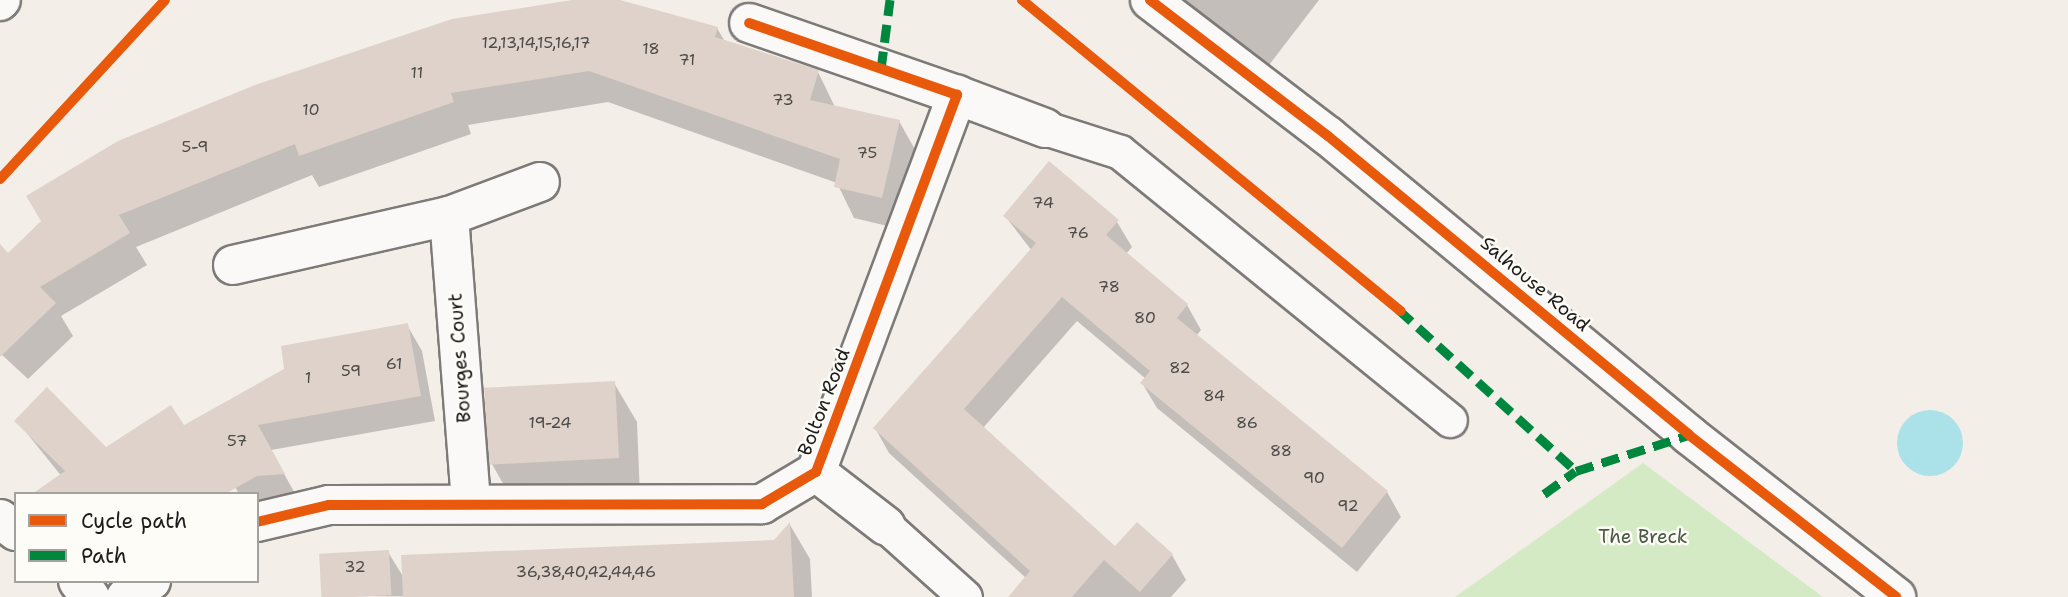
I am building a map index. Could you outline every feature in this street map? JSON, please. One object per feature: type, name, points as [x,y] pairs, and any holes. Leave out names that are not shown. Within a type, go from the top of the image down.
[{"type":"street","name":"Salhouse Road","points":[[1150,0],[1328,136],[1689,435],[1896,597]]},
{"type":"street","points":[[749,23],[1045,128]]},
{"type":"street","name":"Bolton Road","points":[[259,522],[328,505],[471,501],[761,504],[816,472],[957,95]]},
{"type":"street","points":[[233,265],[449,216],[540,182]]},
{"type":"street","name":"Bourges Court","points":[[449,216],[471,501]]},
{"type":"street","name":"Bolton Road","points":[[816,472],[886,526]]},
{"type":"street","points":[[126,597],[148,583]]},
{"type":"lane","points":[[1045,128],[1120,152],[1450,420]]},
{"type":"lane","name":"Bolton Road","points":[[886,526],[965,597]]},
{"type":"green space","name":"The Breck","points":[[1643,463],[1823,597],[1455,597],[1524,548]]},
{"type":"water","points":[[1930,410],[1943,412],[1953,420],[1961,430],[1961,456],[1953,466],[1943,474],[1930,476],[1917,474],[1907,466],[1899,456],[1897,443],[1899,430],[1907,420],[1917,412]]},
{"type":"building","points":[[572,0],[620,0],[718,27],[715,37],[819,70],[810,100],[900,120],[882,198],[834,187],[840,159],[589,71],[451,93],[454,102],[299,156],[295,144],[119,215],[130,233],[40,287],[56,303],[0,357],[0,244],[8,253],[41,221],[26,196],[118,141],[255,85],[452,19]]},
{"type":"building","points":[[1049,161],[1119,220],[1106,235],[1188,304],[1177,318],[1388,491],[1342,548],[1140,383],[1150,371],[1062,297],[964,409],[1115,546],[1137,522],[1173,554],[1140,592],[1104,560],[1072,597],[1008,597],[1030,571],[873,428],[1036,243],[1003,216]]},
{"type":"building","points":[[408,323],[421,396],[258,425],[285,474],[257,476],[229,492],[35,492],[65,471],[14,421],[47,387],[106,447],[171,405],[184,425],[284,369],[281,346]]},
{"type":"building","points":[[615,381],[619,458],[488,465],[484,388]]},
{"type":"building","points":[[790,522],[794,597],[403,597],[401,555],[774,540]]},
{"type":"building","points":[[389,550],[391,595],[321,597],[319,554]]},
{"type":"marked path","points":[[881,69],[890,0]]},
{"type":"marked path","points":[[1398,309],[1576,471],[1689,435]]},
{"type":"marked path","points":[[1544,494],[1576,471]]},
{"type":"cycle path","points":[[0,179],[165,0]]},
{"type":"cycle path","points":[[1022,0],[1401,311]]},
{"type":"cycle path","points":[[1150,0],[1328,136],[1689,435],[1896,597]]},
{"type":"cycle path","points":[[259,522],[329,505],[762,504],[816,472],[957,95],[749,23]]}]
